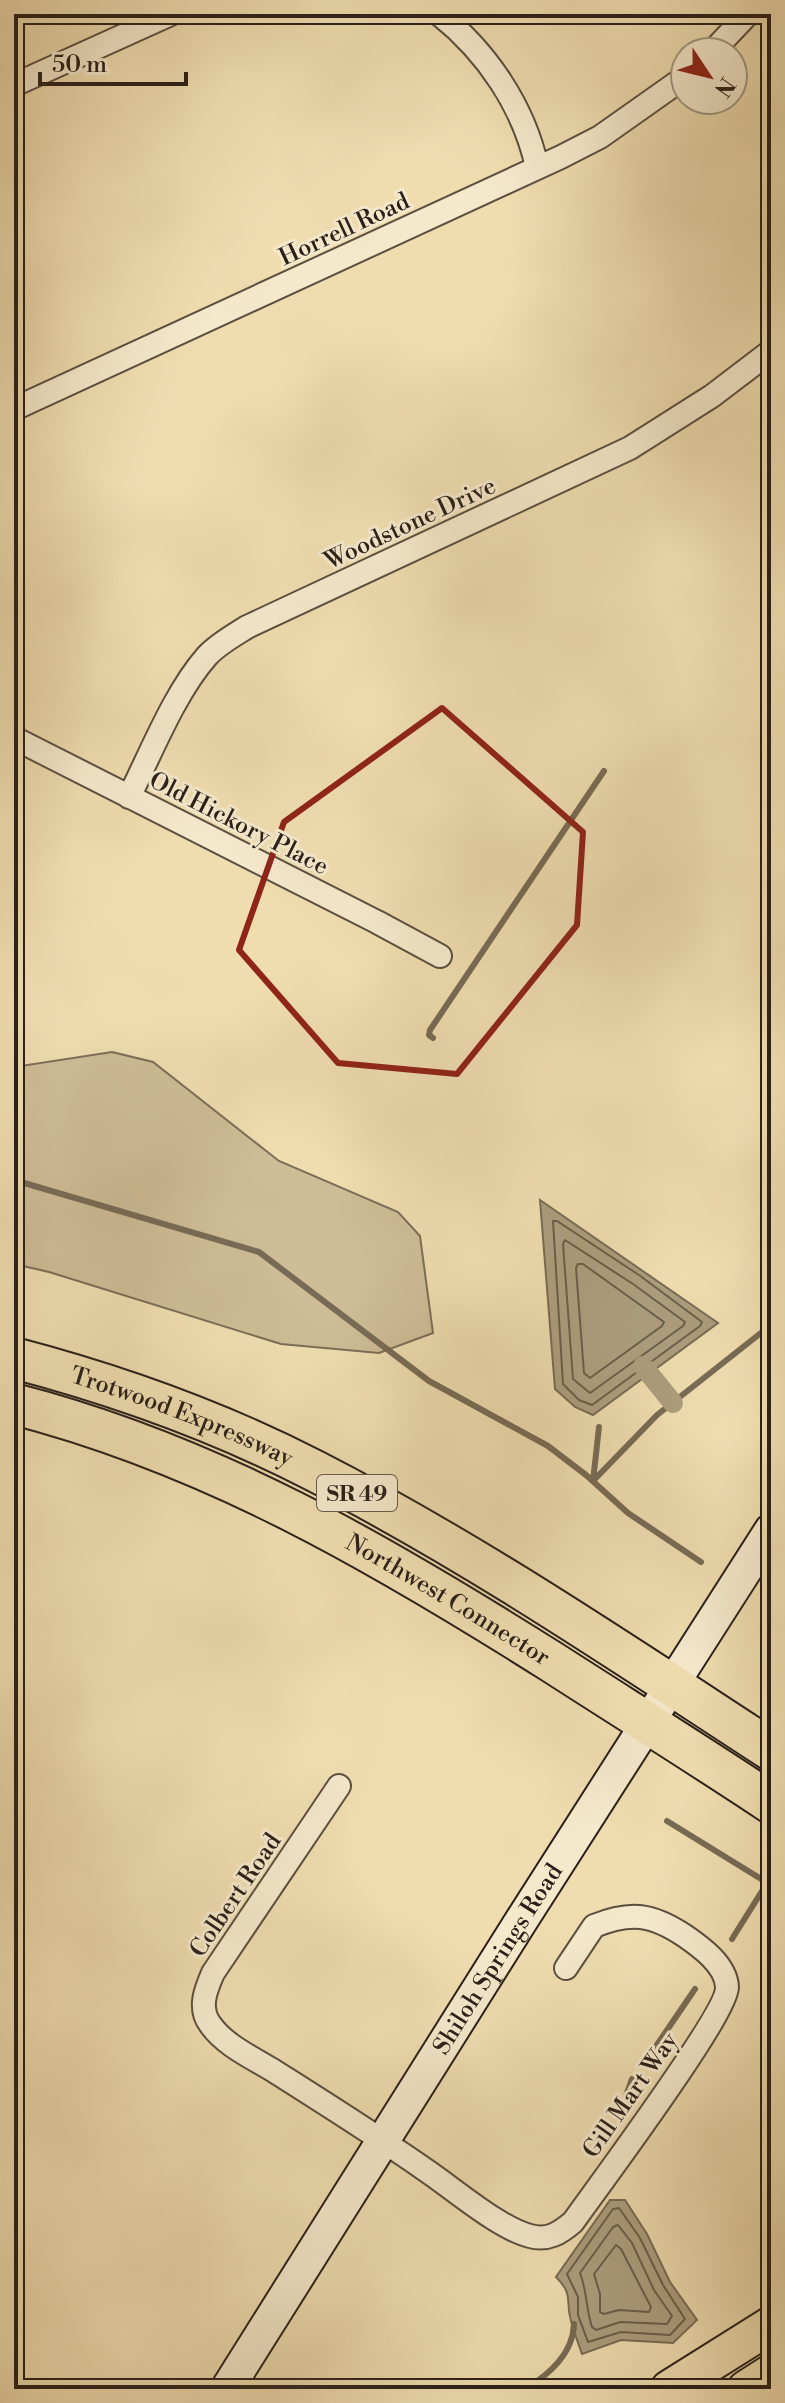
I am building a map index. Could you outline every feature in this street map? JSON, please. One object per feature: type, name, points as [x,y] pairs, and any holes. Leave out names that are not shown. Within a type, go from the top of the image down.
[{"type":"highway","name":"Trotwood Expressway","points":[[14,1358],[179,1410],[314,1470],[430,1533],[672,1686]]},
{"type":"highway","name":"Northwest Connector","points":[[14,1404],[163,1452],[295,1510],[420,1580],[771,1803]]},
{"type":"highway","name":"SR 49","points":[[672,1686],[771,1750]]},
{"type":"main road","points":[[669,2389],[771,2325]]},
{"type":"main road","points":[[746,2389],[771,2373]]},
{"type":"street","points":[[14,85],[171,14]]},
{"type":"street","points":[[439,14],[477,49],[496,74],[523,125],[537,167]]},
{"type":"street","points":[[727,36],[748,14]]},
{"type":"street","name":"Horrell Road","points":[[14,409],[501,186],[600,137],[669,88]]},
{"type":"street","name":"Woodstone Drive","points":[[129,797],[189,679],[226,639],[630,448],[712,396],[771,351]]},
{"type":"street","name":"Old Hickory Place","points":[[14,738],[440,956]]},
{"type":"street","name":"Shiloh Springs Road","points":[[227,2389],[771,1530]]},
{"type":"street","name":"Colbert Road","points":[[339,1786],[213,1973],[203,2004],[211,2026],[233,2045],[383,2140]]},
{"type":"street","name":"Gill Mart Way","points":[[383,2140],[503,2224],[524,2234],[533,2237],[557,2235],[573,2222],[703,2036],[726,1995],[727,1984],[714,1960],[694,1942],[669,1925],[636,1915],[594,1926],[566,1968]]},
{"type":"highlighted area","points":[[442,708],[583,832],[577,925],[457,1074],[338,1063],[239,950],[284,822]]},
{"type":"shaded area","points":[[112,1052],[153,1062],[279,1161],[398,1212],[420,1236],[433,1333],[379,1353],[281,1344],[14,1264],[14,1067]]},
{"type":"water","points":[[540,1200],[718,1323],[593,1415],[575,1407],[555,1389]]},
{"type":"water","points":[[610,2200],[625,2200],[647,2234],[670,2282],[697,2320],[673,2343],[621,2340],[582,2354],[569,2314],[567,2293],[556,2277]]},
{"type":"waterway","points":[[433,1038],[429,1035],[430,1030],[604,771]]},
{"type":"waterway","points":[[14,1180],[259,1252],[429,1381],[548,1446],[628,1513],[701,1562]]},
{"type":"waterway","points":[[593,1481],[657,1415],[771,1325]]},
{"type":"waterway","points":[[643,1366],[673,1403]]},
{"type":"waterway","points":[[593,1481],[599,1427]]},
{"type":"waterway","points":[[667,1821],[771,1885]]},
{"type":"waterway","points":[[732,1939],[767,1883]]},
{"type":"waterway","points":[[648,2058],[695,1989]]},
{"type":"waterway","points":[[626,2096],[632,2079]]},
{"type":"waterway","points":[[526,2389],[551,2370],[564,2354],[573,2335],[574,2324]]}]
